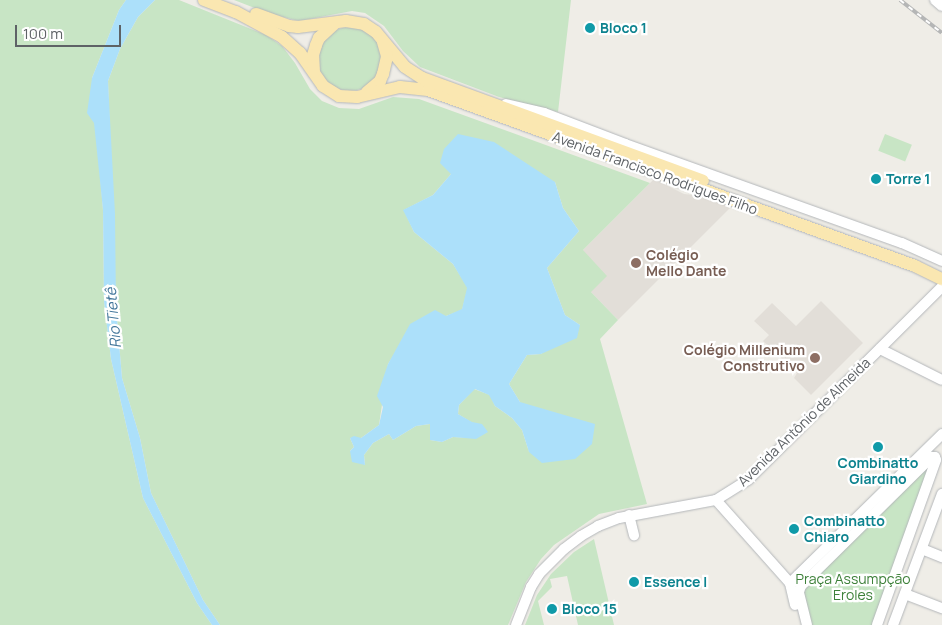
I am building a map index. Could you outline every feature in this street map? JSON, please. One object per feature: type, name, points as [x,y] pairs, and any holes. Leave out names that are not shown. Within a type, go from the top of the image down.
[{"type":"main road","name":"Avenida Francisco Rodrigues Filho","points":[[204,0],[236,12],[282,36],[300,53],[323,86],[339,96],[357,97],[400,87],[428,90],[630,165],[915,266],[942,279]]},
{"type":"main road","name":"Avenida Francisco Rodrigues Filho","points":[[220,0],[288,26],[310,27],[346,21],[364,24],[376,32],[405,67],[422,78],[913,257],[942,270]]},
{"type":"main road","points":[[314,73],[313,54],[316,45],[320,38],[335,24]]},
{"type":"main road","points":[[365,94],[380,81],[383,74],[387,56],[382,40]]},
{"type":"street","points":[[935,0],[942,6]]},
{"type":"street","points":[[438,84],[544,113],[902,243],[942,261]]},
{"type":"street","name":"Avenida Antônio de Almeida","points":[[516,625],[531,587],[549,563],[564,549],[598,526],[629,515],[716,500],[748,480],[942,287]]},
{"type":"street","points":[[880,349],[942,380]]},
{"type":"street","points":[[790,583],[937,444],[942,434]]},
{"type":"street","points":[[807,625],[799,592],[801,586],[932,457],[935,457],[936,460],[877,625]]},
{"type":"street","points":[[893,625],[942,494]]},
{"type":"street","points":[[716,500],[790,583],[800,625]]},
{"type":"street","points":[[629,515],[634,535]]},
{"type":"street","points":[[922,549],[942,557]]},
{"type":"street","points":[[905,594],[942,608]]},
{"type":"shaded area","name":"Colégio Mello Dante","points":[[654,179],[684,194],[702,196],[732,206],[618,320],[591,292],[583,250]]},
{"type":"shaded area","name":"Colégio Millenium Construtivo","points":[[821,301],[863,343],[811,395],[794,378],[797,373],[763,341],[769,335],[754,321],[772,303],[796,326]]},
{"type":"green space","points":[[0,0],[126,0],[119,10],[92,78],[103,210],[104,301],[111,359],[143,498],[197,603],[212,625],[0,625]]},
{"type":"green space","points":[[155,0],[179,0],[266,35],[282,46],[295,63],[310,89],[322,101],[339,108],[359,109],[393,97],[419,99],[650,183],[583,250],[607,276],[591,292],[618,320],[600,339],[647,504],[599,514],[554,545],[541,559],[526,582],[508,625],[220,625],[203,600],[151,493],[140,438],[122,378],[116,307],[108,81],[120,49],[138,17]],"holes":[[[451,174],[555,182],[563,208],[579,231],[547,268],[565,315],[580,325],[541,354],[527,355],[509,384],[520,402],[529,452],[522,430],[512,418],[495,406],[490,395],[474,389],[459,405],[458,414],[487,432],[476,438],[453,437],[442,442],[430,440],[430,424],[416,426],[393,440],[389,434],[373,443],[364,455],[365,465],[350,451],[354,447],[350,438],[361,438],[379,425],[388,364],[397,350],[446,316],[462,310],[468,288],[453,264],[414,232],[404,210],[433,195]]]},
{"type":"green space","points":[[234,0],[571,0],[558,112],[499,97],[420,67],[403,51],[384,26],[365,13],[352,11],[299,21],[268,13]]},
{"type":"green space","points":[[350,27],[368,33],[376,41],[382,59],[376,77],[368,85],[350,91],[332,85],[324,77],[318,59],[324,41],[332,33]]},
{"type":"green space","points":[[885,134],[912,145],[905,162],[878,151]]},
{"type":"green space","name":"Praça Assumpção Eroles","points":[[934,453],[880,625],[804,625],[799,586]]},
{"type":"green space","points":[[594,539],[614,625],[578,625],[567,576],[550,579],[552,587],[538,601],[544,625],[525,625],[537,595],[551,574],[574,552]]},
{"type":"water","name":"Rio Tietê","points":[[126,0],[155,0],[138,17],[120,49],[108,81],[115,214],[116,307],[122,378],[140,438],[151,493],[203,600],[220,625],[212,625],[197,603],[143,498],[111,359],[104,301],[103,210],[94,123],[87,113],[92,78],[119,10]]},
{"type":"water","points":[[458,134],[494,142],[555,182],[563,208],[579,231],[547,268],[565,315],[580,325],[577,338],[541,354],[527,355],[509,384],[520,402],[595,424],[592,444],[575,459],[542,463],[529,452],[522,430],[512,418],[495,406],[489,395],[475,389],[459,405],[458,414],[472,422],[482,424],[488,432],[476,439],[453,437],[442,442],[430,440],[430,424],[416,426],[393,440],[389,434],[373,443],[364,455],[365,465],[352,462],[350,451],[354,447],[350,438],[354,436],[361,438],[379,425],[383,407],[377,396],[388,364],[410,324],[435,310],[446,316],[462,309],[467,288],[453,264],[414,232],[403,210],[433,195],[451,174],[440,163],[444,149]]},
{"type":"railway","points":[[900,0],[942,33]]},
{"type":"place","name":"Bloco 1","points":[[590,28]]},
{"type":"place","name":"Torre 1","points":[[876,179]]},
{"type":"place","name":"Colégio Mello Dante","points":[[636,263]]},
{"type":"place","name":"Colégio Millenium Construtivo","points":[[815,358]]},
{"type":"place","name":"Combinatto Giardino","points":[[878,447]]},
{"type":"place","name":"Combinatto Chiaro","points":[[794,529]]},
{"type":"place","name":"Essence I","points":[[634,582]]},
{"type":"place","name":"Bloco 15","points":[[552,609]]}]
